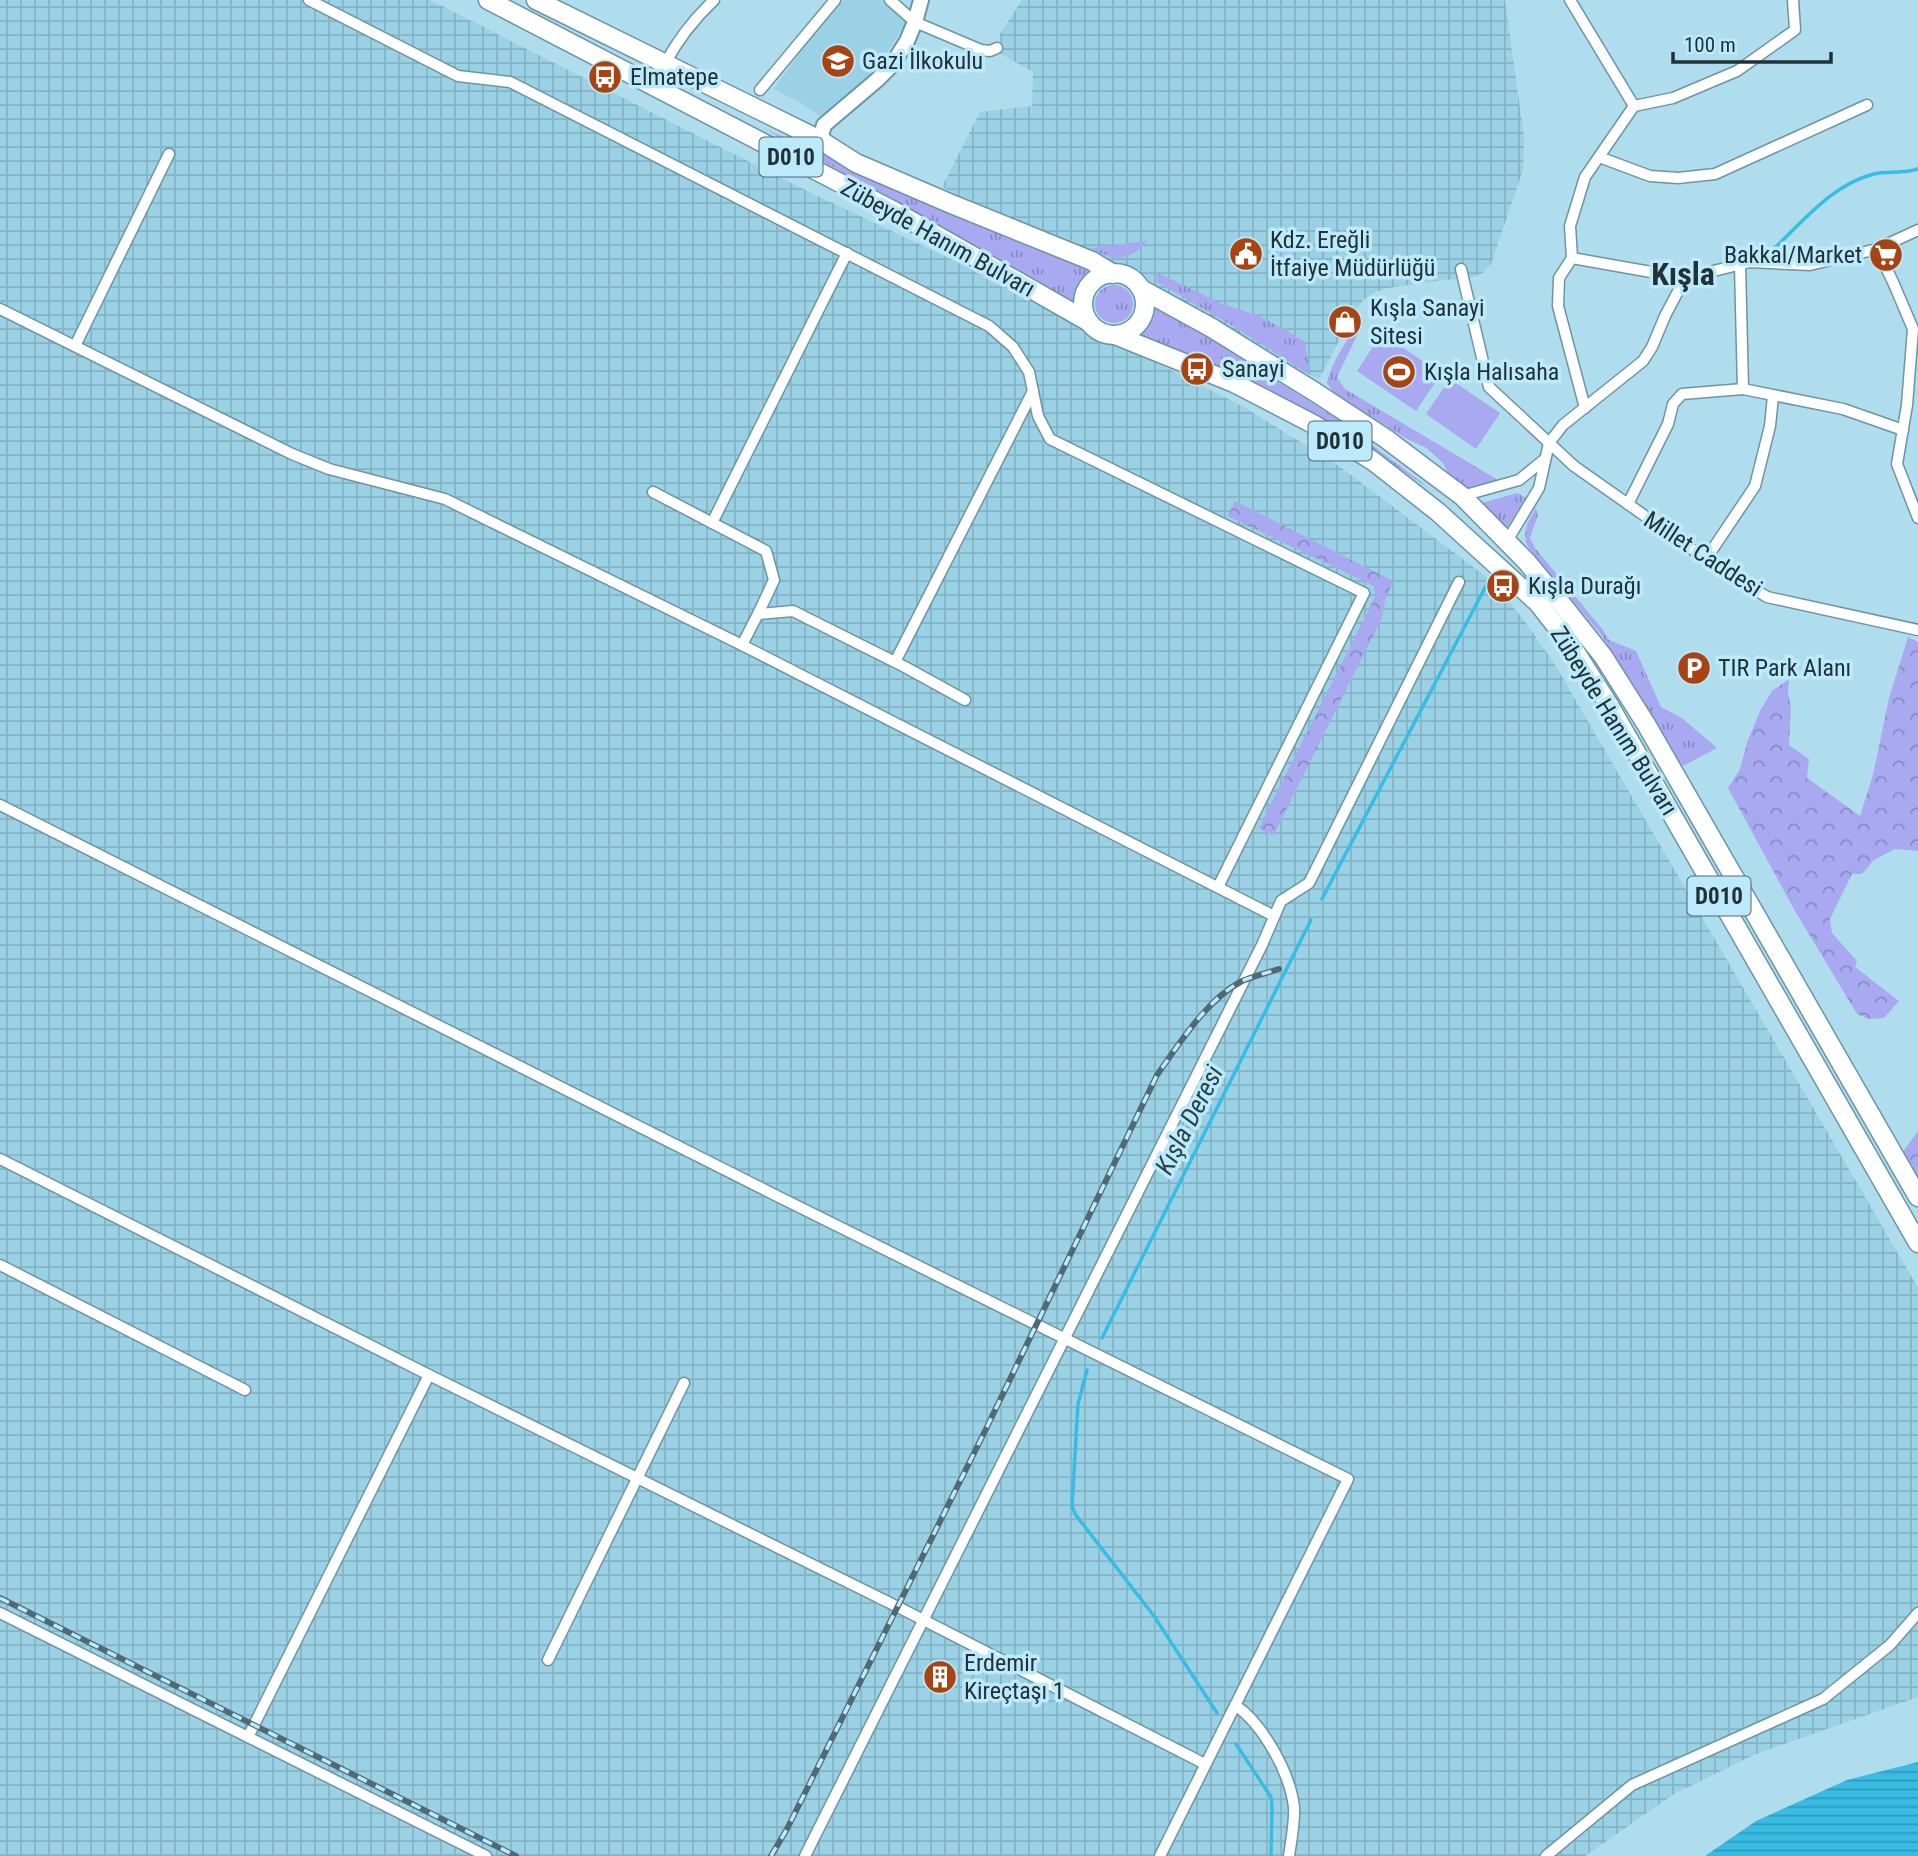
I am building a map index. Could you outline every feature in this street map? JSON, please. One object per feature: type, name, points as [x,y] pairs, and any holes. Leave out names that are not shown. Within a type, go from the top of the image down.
[{"type":"highway","name":"Zübeyde Hanım Bulvarı","points":[[488,0],[894,211],[1089,322],[1096,330],[1115,335],[1234,383],[1313,424],[1373,461],[1438,512],[1538,603],[1573,648],[1609,705],[1918,1243]]},
{"type":"highway","name":"Zübeyde Hanım Bulvarı","points":[[536,0],[820,140],[856,163],[1092,261],[1113,274],[1129,277],[1141,289],[1212,328],[1315,391],[1385,438],[1462,496],[1527,562],[1603,656],[1639,713],[1918,1197]]},
{"type":"highway","points":[[1089,322],[1083,304],[1085,295],[1096,280],[1113,274]]},
{"type":"highway","points":[[1115,335],[1134,328],[1141,320],[1145,310],[1141,289]]},
{"type":"street","points":[[309,0],[458,76],[510,82],[989,326],[1013,347],[1028,372],[1038,416],[1050,439],[1364,593],[1218,887]]},
{"type":"street","points":[[665,64],[681,36],[714,0]]},
{"type":"street","points":[[760,90],[835,0]]},
{"type":"street","points":[[890,0],[915,22],[981,50],[990,51],[997,48]]},
{"type":"street","points":[[820,140],[824,125],[892,65],[907,41],[920,0]]},
{"type":"street","points":[[1570,0],[1634,106]]},
{"type":"street","points":[[1585,408],[1558,306],[1559,278],[1572,258],[1570,226],[1586,177],[1634,106],[1674,97],[1737,71],[1795,30],[1793,0]]},
{"type":"street","points":[[1599,157],[1650,176],[1678,178],[1715,174],[1867,104]]},
{"type":"street","points":[[75,346],[169,154]]},
{"type":"street","points":[[1572,258],[1685,278],[1750,262],[1810,265],[1877,249],[1918,230]]},
{"type":"street","points":[[1877,249],[1913,329],[1908,405],[1897,464],[1918,517]]},
{"type":"street","points":[[712,523],[847,253]]},
{"type":"street","points":[[1740,265],[1743,389]]},
{"type":"street","name":"Millet Caddesi","points":[[1461,270],[1489,387],[1574,466],[1706,559],[1767,597],[1918,630]]},
{"type":"street","points":[[1507,541],[1539,488],[1549,443],[1563,425],[1643,361],[1685,278]]},
{"type":"street","points":[[0,309],[292,454],[329,469],[445,499],[742,645],[1275,916]]},
{"type":"street","points":[[1628,504],[1668,424],[1673,404],[1682,394],[1743,389],[1843,409],[1903,430]]},
{"type":"street","points":[[895,662],[1032,391]]},
{"type":"street","points":[[1706,559],[1755,486],[1770,426],[1773,396]]},
{"type":"street","points":[[1462,496],[1519,480],[1545,459]]},
{"type":"street","points":[[653,492],[766,551],[774,580],[742,645]]},
{"type":"street","points":[[805,1856],[1262,945],[1281,901],[1309,884],[1459,582]]},
{"type":"street","points":[[758,614],[793,611],[965,700]]},
{"type":"street","points":[[0,805],[764,1190],[1348,1479],[1160,1856]]},
{"type":"street","points":[[0,1159],[924,1620],[1205,1764]]},
{"type":"street","points":[[0,1265],[245,1390]]},
{"type":"street","points":[[248,1737],[429,1375]]},
{"type":"street","points":[[548,1660],[684,1383]]},
{"type":"street","points":[[0,1613],[486,1856]]},
{"type":"street","points":[[1546,1856],[1632,1785],[1824,1699],[1890,1645],[1918,1613]]},
{"type":"street","points":[[1235,1705],[1260,1730],[1286,1777],[1294,1808],[1289,1856]]},
{"type":"shaded area","points":[[0,0],[430,0],[799,187],[961,264],[1244,407],[1339,466],[1493,582],[1554,663],[1918,1288],[1918,1697],[1756,1754],[1674,1794],[1585,1856],[0,1856]]},
{"type":"shaded area","name":"Gazi İlkokulu","points":[[843,0],[882,0],[906,23],[875,71],[820,116],[774,89],[807,43]]},
{"type":"shaded area","name":"Kışla Sanayi Sitesi","points":[[1022,0],[1505,0],[1524,137],[1523,170],[1491,264],[1483,273],[1470,278],[1388,288],[1363,300],[1319,379],[1212,328],[1129,277],[1046,242],[942,187],[980,112],[1032,106],[1033,72],[1001,54],[1000,34]]},
{"type":"shaded area","points":[[1918,1762],[1918,1856],[1705,1856],[1756,1821],[1847,1780]]},
{"type":"green space","points":[[763,128],[1096,271],[1082,286],[1078,304]]},
{"type":"green space","points":[[1147,241],[1134,253],[1120,258],[1106,256],[1091,248]]},
{"type":"green space","points":[[1156,272],[1222,304],[1257,315],[1305,342],[1310,375],[1157,282]]},
{"type":"green space","points":[[1114,285],[1128,290],[1133,304],[1128,318],[1114,323],[1100,318],[1095,304],[1100,290]]},
{"type":"green space","points":[[1153,302],[1337,419],[1432,490],[1333,426],[1219,371],[1136,336],[1150,315]]},
{"type":"green space","points":[[1357,323],[1363,323],[1337,377],[1345,389],[1505,484],[1469,488],[1450,477],[1443,463],[1425,447],[1407,439],[1334,393],[1327,383],[1329,375]]},
{"type":"green space","name":"Kışla Halısaha","points":[[1382,333],[1441,374],[1416,411],[1357,371]]},
{"type":"green space","name":"Kışla Halısaha","points":[[1450,379],[1500,413],[1476,449],[1426,414]]},
{"type":"green space","points":[[1517,493],[1526,498],[1506,529],[1482,503]]},
{"type":"green space","points":[[1235,501],[1393,581],[1382,618],[1273,836],[1259,828],[1375,597],[1374,586],[1228,516]]},
{"type":"green space","points":[[1536,508],[1538,515],[1530,538],[1535,548],[1609,640],[1636,651],[1661,707],[1682,718],[1717,748],[1680,766],[1603,637],[1528,547],[1525,532]]},
{"type":"green space","points":[[1908,637],[1918,642],[1918,851],[1895,849],[1874,860],[1862,874],[1852,874],[1830,919],[1832,933],[1857,961],[1855,967],[1899,1001],[1884,1018],[1869,1019],[1857,1014],[1795,911],[1728,788],[1740,769],[1760,711],[1772,691],[1789,679],[1789,745],[1809,759],[1807,778],[1860,816],[1873,775],[1889,698]]},
{"type":"green space","points":[[1918,1131],[1918,1178],[1902,1153]]},
{"type":"waterway","name":"Kışla Deresi","points":[[1765,257],[1828,197],[1843,188],[1874,174],[1918,169]]},
{"type":"waterway","name":"Kışla Deresi","points":[[1322,899],[1488,582]]},
{"type":"waterway","name":"Kışla Deresi","points":[[1102,1338],[1311,920]]},
{"type":"waterway","name":"Kışla Deresi","points":[[1087,1370],[1078,1404],[1072,1506],[1075,1514],[1154,1616],[1217,1713]]},
{"type":"waterway","name":"Kışla Deresi","points":[[1236,1744],[1271,1797],[1271,1856]]},
{"type":"railway","points":[[771,1856],[787,1829],[986,1429],[1157,1075],[1195,1023],[1217,999],[1242,981],[1279,969]]},
{"type":"railway","points":[[0,1598],[516,1856]]},
{"type":"place","name":"Gazi İlkokulu","points":[[838,61]]},
{"type":"place","name":"Elmatepe","points":[[605,77]]},
{"type":"place","name":"Kdz. Ereğli İtfaiye Müdürlüğü","points":[[1246,254]]},
{"type":"place","name":"Bakkal/Market","points":[[1886,255]]},
{"type":"place","name":"Kışla Sanayi Sitesi","points":[[1345,322]]},
{"type":"place","name":"Sanayi","points":[[1197,369]]},
{"type":"place","name":"Kışla Halısaha","points":[[1399,372]]},
{"type":"place","name":"Kışla Durağı","points":[[1503,586]]},
{"type":"place","name":"TIR Park Alanı","points":[[1694,668]]},
{"type":"place","name":"Erdemir Kireçtaşı 1","points":[[940,1677]]},
{"type":"district","name":"Kışla","points":[[1683,274]]}]
